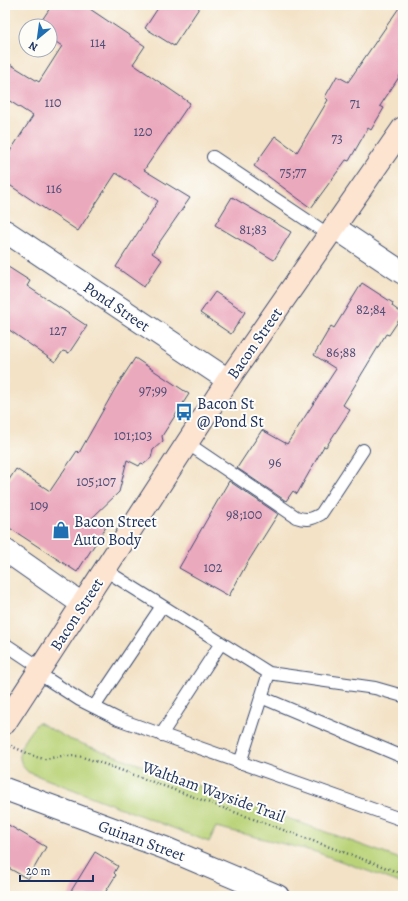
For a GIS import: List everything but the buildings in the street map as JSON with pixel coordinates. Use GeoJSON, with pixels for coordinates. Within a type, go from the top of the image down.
{"type":"FeatureCollection","features":[{"type":"Feature","properties":{"kind":"main road","name":"Bacon Street"},"geometry":{"type":"LineString","coordinates":[[6,719],[228,380],[403,128]]}},
{"type":"Feature","properties":{"kind":"street","name":"Pond Street"},"geometry":{"type":"LineString","coordinates":[[5,231],[228,380]]}},
{"type":"Feature","properties":{"kind":"street"},"geometry":{"type":"LineString","coordinates":[[332,231],[403,273]]}},
{"type":"Feature","properties":{"kind":"street"},"geometry":{"type":"LineString","coordinates":[[5,550],[82,604]]}},
{"type":"Feature","properties":{"kind":"street","name":"Guinan Street"},"geometry":{"type":"LineString","coordinates":[[5,789],[165,848],[278,896]]}},
{"type":"Feature","properties":{"kind":"lane"},"geometry":{"type":"LineString","coordinates":[[213,158],[332,231]]}},
{"type":"Feature","properties":{"kind":"lane"},"geometry":{"type":"LineString","coordinates":[[187,443],[296,517],[303,520],[311,520],[321,514],[363,450]]}},
{"type":"Feature","properties":{"kind":"lane"},"geometry":{"type":"LineString","coordinates":[[105,570],[269,673],[375,688],[403,696]]}},
{"type":"Feature","properties":{"kind":"lane"},"geometry":{"type":"LineString","coordinates":[[94,707],[162,606]]}},
{"type":"Feature","properties":{"kind":"lane"},"geometry":{"type":"LineString","coordinates":[[161,734],[221,643]]}},
{"type":"Feature","properties":{"kind":"lane"},"geometry":{"type":"LineString","coordinates":[[5,644],[11,651],[94,707],[118,719],[403,820]]}},
{"type":"Feature","properties":{"kind":"lane"},"geometry":{"type":"LineString","coordinates":[[240,763],[269,673]]}},
{"type":"Feature","properties":{"kind":"lane"},"geometry":{"type":"LineString","coordinates":[[261,697],[403,757]]}},
{"type":"Feature","properties":{"kind":"path","name":"Waltham Wayside Trail"},"geometry":{"type":"LineString","coordinates":[[15,748],[36,758],[45,759],[69,756],[104,764],[403,874]]}},
{"type":"Feature","properties":{"kind":"green space"},"geometry":{"type":"Polygon","coordinates":[[[38,722],[69,739],[403,860],[403,884],[316,852],[216,827],[209,842],[28,772],[20,759],[21,747],[28,734],[38,722]]]}},
{"type":"Feature","properties":{"kind":"place","name":"Bacon St @ Pond St"},"geometry":{"type":"Point","coordinates":[184,412]}},
{"type":"Feature","properties":{"kind":"place","name":"Bacon Street Auto Body"},"geometry":{"type":"Point","coordinates":[61,530]}}]}
